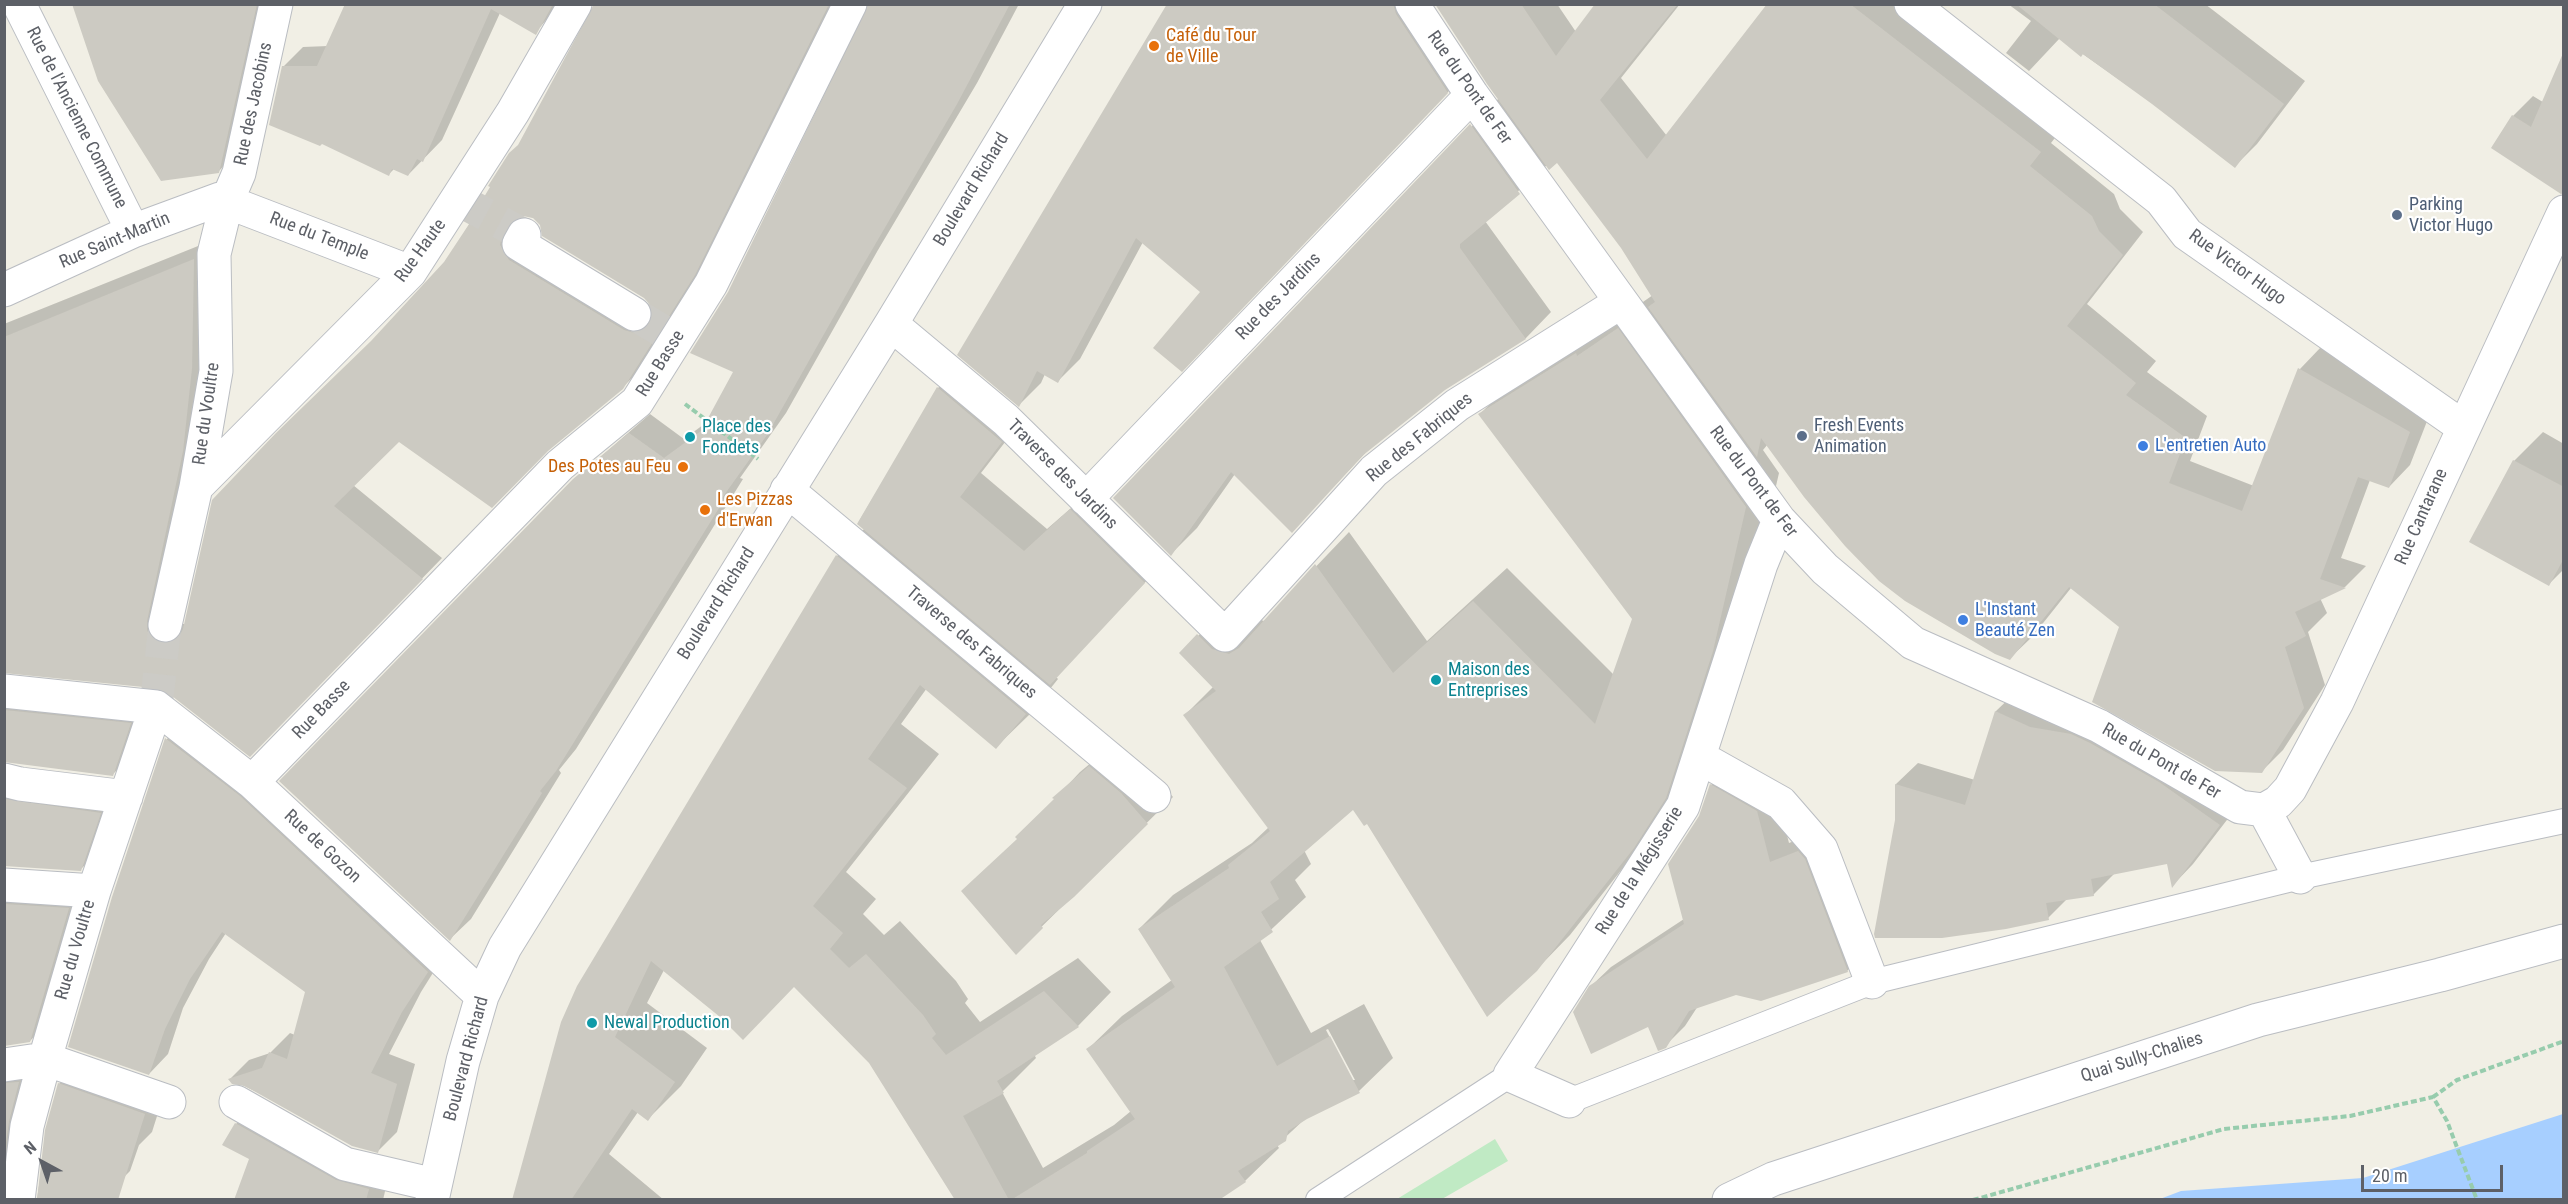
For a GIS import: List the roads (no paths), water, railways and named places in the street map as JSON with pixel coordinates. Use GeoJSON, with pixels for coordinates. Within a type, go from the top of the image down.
{"type":"FeatureCollection","features":[{"type":"Feature","properties":{"kind":"street","name":"Rue de l'Ancienne Commune"},"geometry":{"type":"LineString","coordinates":[[19,4],[133,231]]}},
{"type":"Feature","properties":{"kind":"street","name":"Rue des Jacobins"},"geometry":{"type":"LineString","coordinates":[[227,201],[239,173],[276,4]]}},
{"type":"Feature","properties":{"kind":"street","name":"Rue Haute"},"geometry":{"type":"LineString","coordinates":[[196,487],[410,272],[513,112],[575,4]]}},
{"type":"Feature","properties":{"kind":"street","name":"Rue Basse"},"geometry":{"type":"LineString","coordinates":[[252,782],[560,465],[637,402],[711,284],[850,4]]}},
{"type":"Feature","properties":{"kind":"street","name":"Boulevard Richard"},"geometry":{"type":"LineString","coordinates":[[434,1192],[463,1061],[482,996],[505,947],[891,324],[1085,4]]}},
{"type":"Feature","properties":{"kind":"street","name":"Rue du Pont de Fer"},"geometry":{"type":"LineString","coordinates":[[1412,4],[1472,95],[1779,520],[1825,569],[1913,643],[2099,726],[2240,807],[2264,810]]}},
{"type":"Feature","properties":{"kind":"street","name":"Rue Victor Hugo"},"geometry":{"type":"LineString","coordinates":[[1911,4],[2161,200],[2187,234],[2463,427]]}},
{"type":"Feature","properties":{"kind":"street","name":"Rue des Jardins"},"geometry":{"type":"LineString","coordinates":[[1086,499],[1472,95]]}},
{"type":"Feature","properties":{"kind":"street","name":"Rue Saint-Martin"},"geometry":{"type":"LineString","coordinates":[[4,290],[133,231],[220,199],[227,201]]}},
{"type":"Feature","properties":{"kind":"street","name":"Rue du Temple"},"geometry":{"type":"LineString","coordinates":[[227,201],[410,272]]}},
{"type":"Feature","properties":{"kind":"street","name":"Rue du Voultre"},"geometry":{"type":"LineString","coordinates":[[165,625],[196,487],[216,371],[214,254],[227,201]]}},
{"type":"Feature","properties":{"kind":"street","name":"Rue Cantarane"},"geometry":{"type":"LineString","coordinates":[[2264,810],[2278,802],[2290,789],[2337,702],[2564,212]]}},
{"type":"Feature","properties":{"kind":"street"},"geometry":{"type":"LineString","coordinates":[[524,235],[519,244],[634,314]]}},
{"type":"Feature","properties":{"kind":"street","name":"Rue des Fabriques"},"geometry":{"type":"LineString","coordinates":[[1225,635],[1374,471],[1457,405],[1621,302]]}},
{"type":"Feature","properties":{"kind":"street","name":"Traverse des Jardins"},"geometry":{"type":"LineString","coordinates":[[891,324],[1006,420],[1225,635]]}},
{"type":"Feature","properties":{"kind":"street","name":"Traverse des Fabriques"},"geometry":{"type":"LineString","coordinates":[[787,490],[1154,796]]}},
{"type":"Feature","properties":{"kind":"street","name":"Rue de la Mégisserie"},"geometry":{"type":"LineString","coordinates":[[1510,1075],[1683,806],[1761,564],[1779,520]]}},
{"type":"Feature","properties":{"kind":"street"},"geometry":{"type":"LineString","coordinates":[[4,691],[156,707]]}},
{"type":"Feature","properties":{"kind":"street","name":"Rue du Voultre"},"geometry":{"type":"LineString","coordinates":[[18,1200],[27,1126],[45,1059],[94,891],[156,707]]}},
{"type":"Feature","properties":{"kind":"street","name":"Rue de Gozon"},"geometry":{"type":"LineString","coordinates":[[156,707],[252,782],[482,996]]}},
{"type":"Feature","properties":{"kind":"street"},"geometry":{"type":"LineString","coordinates":[[1699,757],[1781,803],[1821,849],[1872,982]]}},
{"type":"Feature","properties":{"kind":"street"},"geometry":{"type":"LineString","coordinates":[[4,780],[126,797]]}},
{"type":"Feature","properties":{"kind":"street"},"geometry":{"type":"LineString","coordinates":[[2264,810],[2300,877]]}},
{"type":"Feature","properties":{"kind":"street"},"geometry":{"type":"LineString","coordinates":[[4,885],[94,891]]}},
{"type":"Feature","properties":{"kind":"street","name":"Quai Sully-Chalies"},"geometry":{"type":"LineString","coordinates":[[1729,1200],[1773,1179],[2258,1020],[2564,942]]}},
{"type":"Feature","properties":{"kind":"street"},"geometry":{"type":"LineString","coordinates":[[4,1065],[45,1059],[169,1102]]}},
{"type":"Feature","properties":{"kind":"street"},"geometry":{"type":"LineString","coordinates":[[1510,1075],[1569,1101]]}},
{"type":"Feature","properties":{"kind":"street"},"geometry":{"type":"LineString","coordinates":[[236,1102],[345,1164],[434,1192]]}},
{"type":"Feature","properties":{"kind":"lane"},"geometry":{"type":"LineString","coordinates":[[1569,1101],[1872,982],[2300,877],[2564,821]]}},
{"type":"Feature","properties":{"kind":"lane"},"geometry":{"type":"LineString","coordinates":[[1318,1200],[1510,1075]]}},
{"type":"Feature","properties":{"kind":"water"},"geometry":{"type":"Polygon","coordinates":[[[2563,1114],[2563,1199],[2160,1199],[2181,1191],[2363,1178],[2563,1114]]]}},
{"type":"Feature","properties":{"kind":"tunnel"},"geometry":{"type":"LineString","coordinates":[[457,199],[524,235]]}},
{"type":"Feature","properties":{"kind":"tunnel"},"geometry":{"type":"LineString","coordinates":[[634,314],[676,339]]}},
{"type":"Feature","properties":{"kind":"tunnel"},"geometry":{"type":"LineString","coordinates":[[156,707],[165,625]]}},
{"type":"Feature","properties":{"kind":"place","name":"Café du Tour de Ville"},"geometry":{"type":"Point","coordinates":[1154,46]}},
{"type":"Feature","properties":{"kind":"place","name":"Parking Victor Hugo"},"geometry":{"type":"Point","coordinates":[2397,215]}},
{"type":"Feature","properties":{"kind":"place","name":"Fresh Events Animation"},"geometry":{"type":"Point","coordinates":[1802,436]}},
{"type":"Feature","properties":{"kind":"place","name":"Place des Fondets"},"geometry":{"type":"Point","coordinates":[690,437]}},
{"type":"Feature","properties":{"kind":"place","name":"L'entretien Auto"},"geometry":{"type":"Point","coordinates":[2143,446]}},
{"type":"Feature","properties":{"kind":"place","name":"Des Potes au Feu"},"geometry":{"type":"Point","coordinates":[683,467]}},
{"type":"Feature","properties":{"kind":"place","name":"Les Pizzas d'Erwan"},"geometry":{"type":"Point","coordinates":[705,510]}},
{"type":"Feature","properties":{"kind":"place","name":"L'Instant Beauté Zen"},"geometry":{"type":"Point","coordinates":[1963,620]}},
{"type":"Feature","properties":{"kind":"place","name":"Maison des Entreprises"},"geometry":{"type":"Point","coordinates":[1436,680]}},
{"type":"Feature","properties":{"kind":"place","name":"Newal Production"},"geometry":{"type":"Point","coordinates":[592,1023]}}]}
